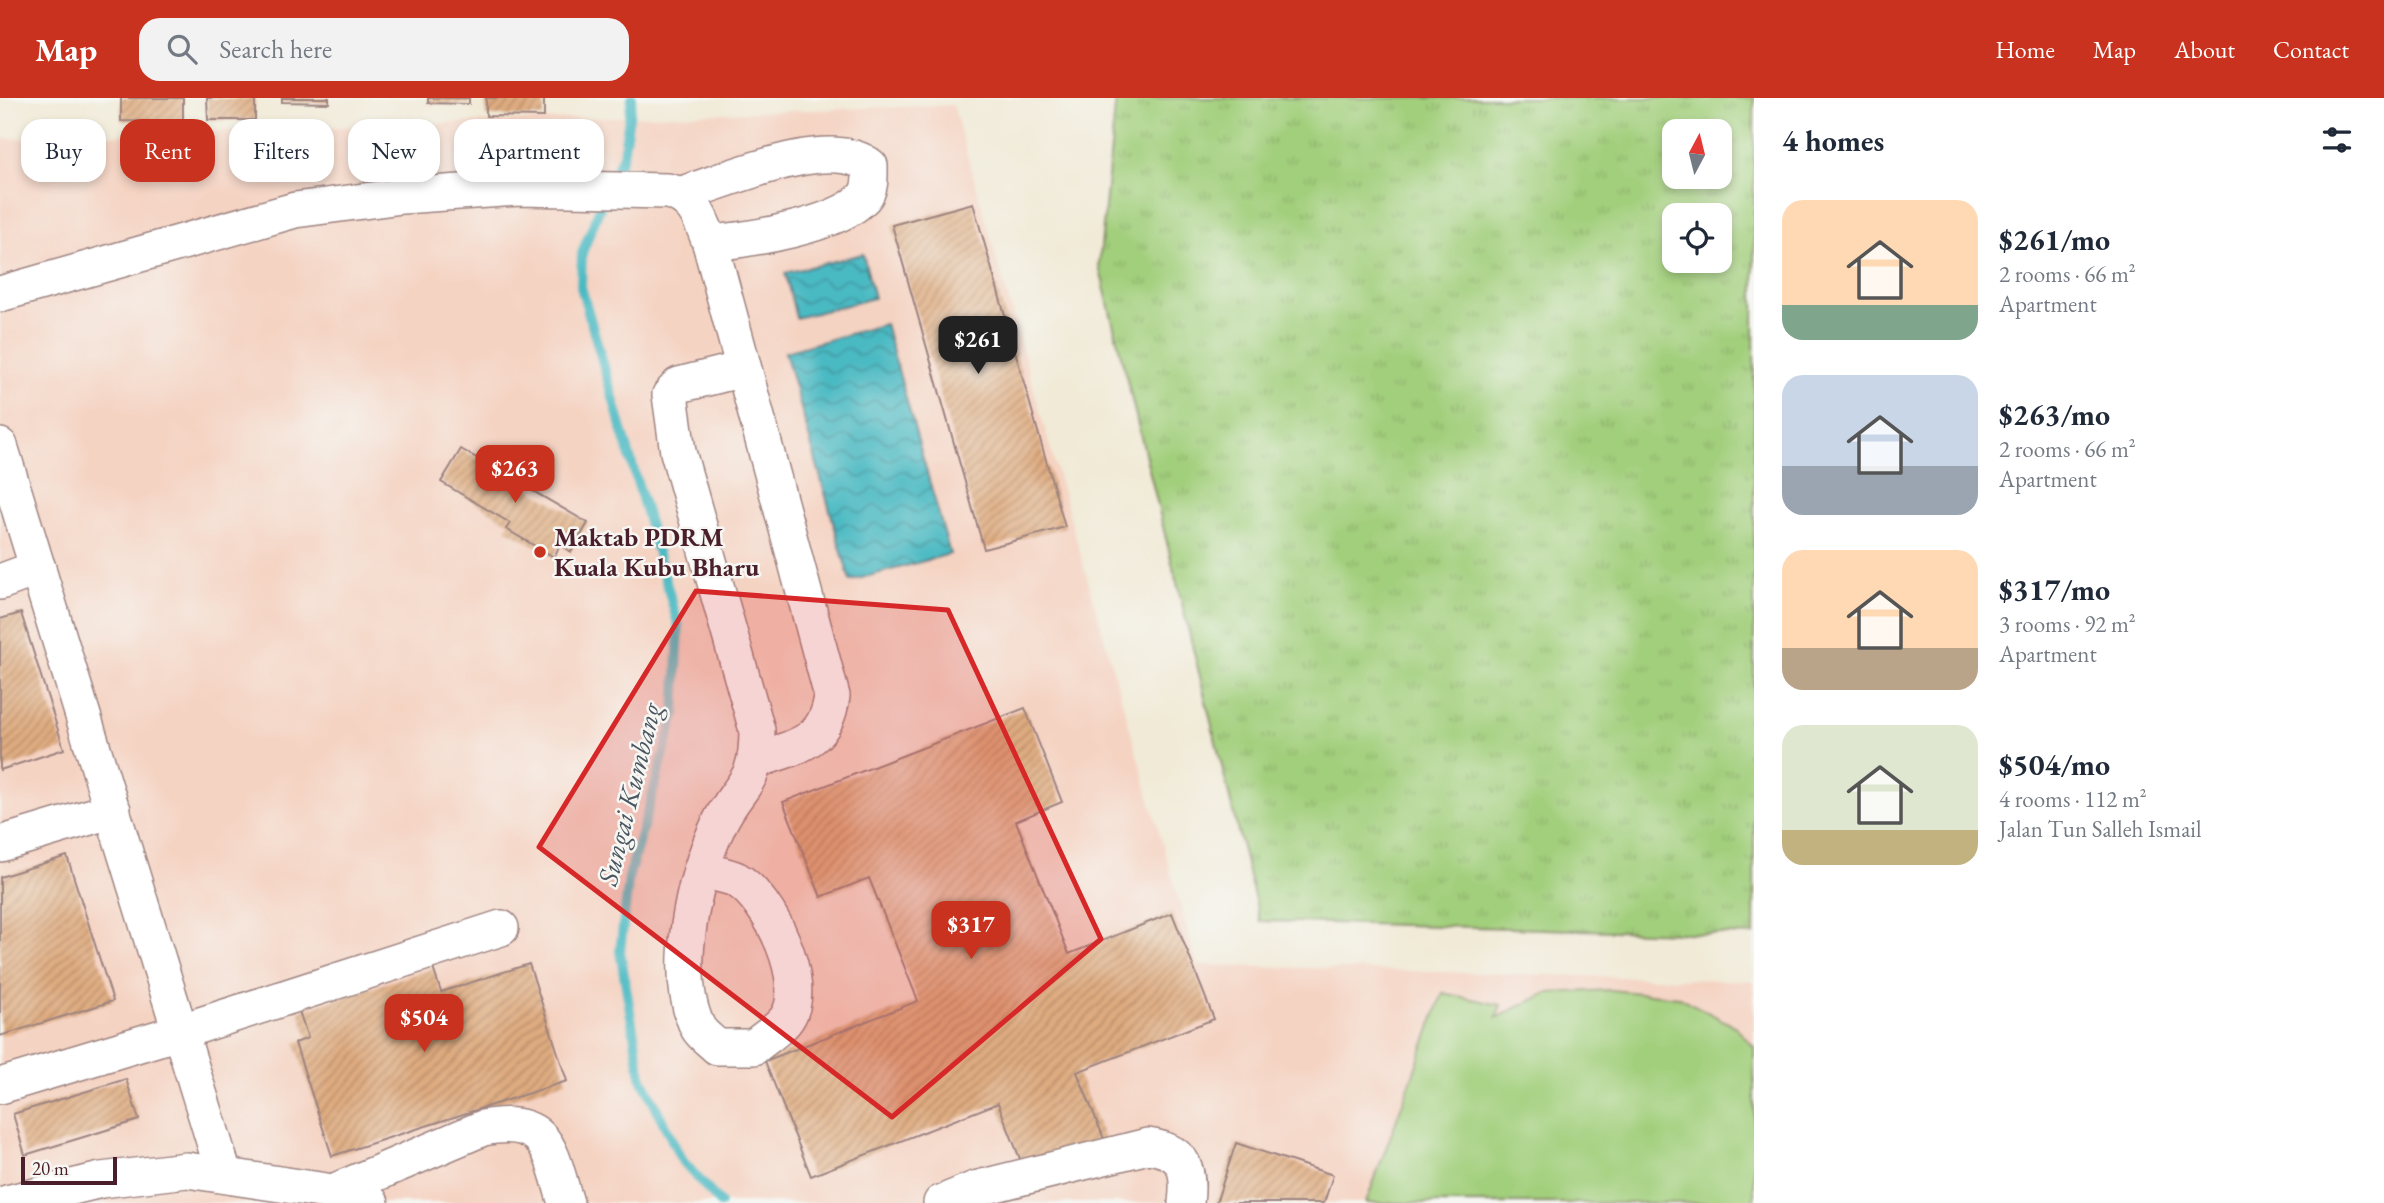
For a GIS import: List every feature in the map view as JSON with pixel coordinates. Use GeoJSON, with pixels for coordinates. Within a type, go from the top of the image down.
{"type":"FeatureCollection","features":[{"type":"Feature","properties":{"kind":"street"},"geometry":{"type":"LineString","coordinates":[[0,293],[295,210],[402,196],[519,188],[674,192],[799,157],[832,155],[860,158],[870,166],[870,181],[865,196],[847,209],[797,229],[754,240],[710,243]]}},
{"type":"Feature","properties":{"kind":"street"},"geometry":{"type":"LineString","coordinates":[[674,192],[699,214],[710,243],[832,696],[829,717],[819,733],[794,747],[757,760]]}},
{"type":"Feature","properties":{"kind":"street"},"geometry":{"type":"LineString","coordinates":[[701,870],[737,880],[763,905],[777,929],[791,970],[793,1000],[787,1019],[754,1047],[717,1047],[699,1029],[687,980],[688,936],[701,870],[718,825],[752,777],[757,760],[757,730],[678,452],[670,409],[670,395],[679,385],[743,369]]}},
{"type":"Feature","properties":{"kind":"street"},"geometry":{"type":"LineString","coordinates":[[0,446],[224,1174]]}},
{"type":"Feature","properties":{"kind":"street"},"geometry":{"type":"LineString","coordinates":[[0,582],[38,568]]}},
{"type":"Feature","properties":{"kind":"street"},"geometry":{"type":"LineString","coordinates":[[0,845],[113,810]]}},
{"type":"Feature","properties":{"kind":"street"},"geometry":{"type":"LineString","coordinates":[[0,1086],[182,1031],[500,928]]}},
{"type":"Feature","properties":{"kind":"street"},"geometry":{"type":"LineString","coordinates":[[332,1192],[483,1128],[504,1124],[525,1127],[540,1135],[551,1155],[566,1203]]}},
{"type":"Feature","properties":{"kind":"street"},"geometry":{"type":"LineString","coordinates":[[941,1203],[975,1189],[1148,1146],[1167,1149],[1182,1162],[1189,1177],[1186,1203]]}},
{"type":"Feature","properties":{"kind":"street"},"geometry":{"type":"LineString","coordinates":[[7,1203],[101,1180],[187,1170],[332,1192],[371,1203]]}},
{"type":"Feature","properties":{"kind":"highlighted area"},"geometry":{"type":"Polygon","coordinates":[[[696,591],[948,610],[1101,939],[892,1117],[539,847],[696,591]]]}},
{"type":"Feature","properties":{"kind":"shaded area","name":"Maktab PDRM Kuala Kubu Bharu"},"geometry":{"type":"Polygon","coordinates":[[[953,105],[1197,965],[1754,981],[1754,1203],[0,1203],[0,139],[21,138],[21,182],[106,182],[106,135],[120,135],[120,182],[215,182],[215,131],[229,131],[229,182],[334,182],[334,127],[348,127],[348,182],[440,182],[440,123],[454,123],[454,182],[604,182],[604,119],[561,119],[953,105]]]}},
{"type":"Feature","properties":{"kind":"green space"},"geometry":{"type":"Polygon","coordinates":[[[1116,98],[1754,98],[1754,935],[1260,921],[1099,266],[1116,98]]]}},
{"type":"Feature","properties":{"kind":"green space"},"geometry":{"type":"Polygon","coordinates":[[[1611,990],[1679,997],[1736,1027],[1754,1047],[1754,1203],[1366,1203],[1443,993],[1501,1005],[1496,1018],[1547,993],[1611,990]]]}},
{"type":"Feature","properties":{"kind":"water"},"geometry":{"type":"Polygon","coordinates":[[[863,254],[874,298],[796,318],[785,273],[863,254]]]}},
{"type":"Feature","properties":{"kind":"water"},"geometry":{"type":"Polygon","coordinates":[[[885,324],[950,554],[850,581],[785,352],[885,324]]]}},
{"type":"Feature","properties":{"kind":"building"},"geometry":{"type":"Polygon","coordinates":[[[121,98],[183,98],[183,119],[121,119],[121,98]]]}},
{"type":"Feature","properties":{"kind":"building"},"geometry":{"type":"Polygon","coordinates":[[[207,98],[255,98],[255,119],[208,119],[207,98]]]}},
{"type":"Feature","properties":{"kind":"building"},"geometry":{"type":"Polygon","coordinates":[[[282,98],[329,98],[329,103],[282,102],[282,98]]]}},
{"type":"Feature","properties":{"kind":"building"},"geometry":{"type":"Polygon","coordinates":[[[428,98],[469,98],[469,104],[428,103],[428,98]]]}},
{"type":"Feature","properties":{"kind":"building"},"geometry":{"type":"Polygon","coordinates":[[[486,98],[544,98],[544,117],[486,116],[486,98]]]}},
{"type":"Feature","properties":{"kind":"building"},"geometry":{"type":"Polygon","coordinates":[[[973,203],[1065,527],[984,549],[892,225],[973,203]]]}},
{"type":"Feature","properties":{"kind":"building"},"geometry":{"type":"Polygon","coordinates":[[[461,449],[588,523],[571,552],[560,545],[554,557],[506,529],[510,523],[441,482],[461,449]]]}},
{"type":"Feature","properties":{"kind":"building"},"geometry":{"type":"Polygon","coordinates":[[[21,613],[64,749],[0,770],[0,619],[21,613]]]}},
{"type":"Feature","properties":{"kind":"building"},"geometry":{"type":"Polygon","coordinates":[[[1025,708],[1062,802],[1016,821],[1069,954],[1172,913],[1214,1019],[1077,1072],[1104,1139],[1024,1169],[998,1103],[811,1176],[765,1061],[918,1001],[869,878],[821,897],[783,802],[1025,708]]]}},
{"type":"Feature","properties":{"kind":"building"},"geometry":{"type":"Polygon","coordinates":[[[67,856],[113,1001],[0,1036],[0,877],[67,856]]]}},
{"type":"Feature","properties":{"kind":"building"},"geometry":{"type":"Polygon","coordinates":[[[529,964],[567,1081],[332,1156],[295,1043],[308,1038],[299,1011],[433,968],[441,992],[529,964]]]}},
{"type":"Feature","properties":{"kind":"building"},"geometry":{"type":"Polygon","coordinates":[[[126,1079],[139,1120],[25,1155],[13,1114],[126,1079]]]}},
{"type":"Feature","properties":{"kind":"building"},"geometry":{"type":"Polygon","coordinates":[[[1236,1143],[1333,1175],[1324,1203],[1216,1203],[1236,1143]]]}},
{"type":"Feature","properties":{"kind":"waterway","name":"Sungai Kumbang"},"geometry":{"type":"LineString","coordinates":[[611,182],[623,155],[632,98]]}},
{"type":"Feature","properties":{"kind":"waterway","name":"Sungai Kumbang"},"geometry":{"type":"LineString","coordinates":[[605,195],[582,253],[581,287],[679,627],[675,715],[629,876],[620,951],[641,1076],[681,1159],[720,1203]]}},
{"type":"Feature","properties":{"kind":"place","name":"Maktab PDRM Kuala Kubu Bharu"},"geometry":{"type":"Point","coordinates":[540,552]}}]}
